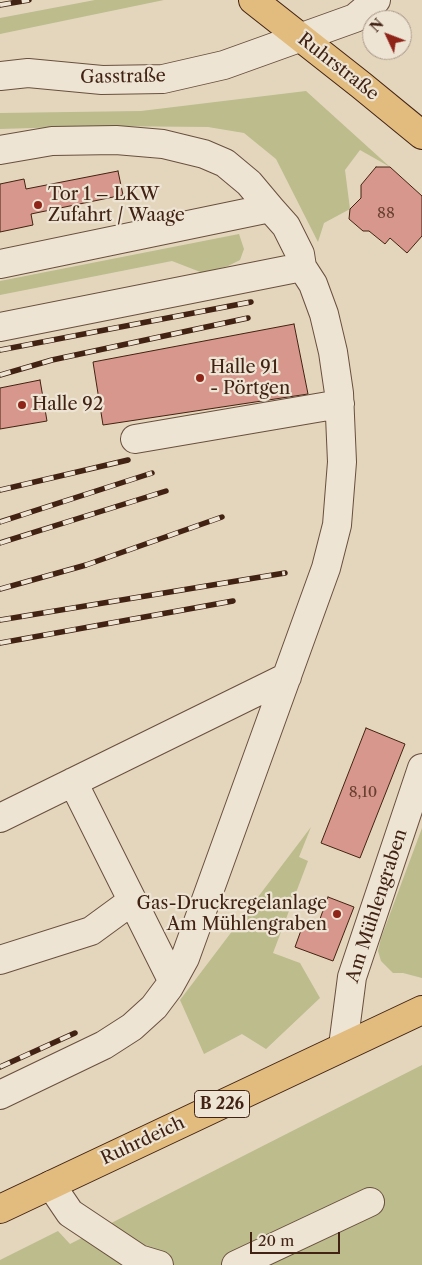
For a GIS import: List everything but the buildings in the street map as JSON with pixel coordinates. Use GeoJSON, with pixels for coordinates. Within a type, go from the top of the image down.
{"type":"FeatureCollection","features":[{"type":"Feature","properties":{"kind":"main road","name":"Ruhrstraße"},"geometry":{"type":"LineString","coordinates":[[253,0],[362,85],[422,135]]}},
{"type":"Feature","properties":{"kind":"main road","name":"Ruhrdeich"},"geometry":{"type":"LineString","coordinates":[[0,1209],[422,1010]]}},
{"type":"Feature","properties":{"kind":"street","name":"Gasstraße"},"geometry":{"type":"LineString","coordinates":[[0,76],[28,73],[102,80],[163,79],[224,65],[355,18],[376,0]]}},
{"type":"Feature","properties":{"kind":"street"},"geometry":{"type":"LineString","coordinates":[[0,150],[52,141],[116,140],[163,144],[204,154],[225,163],[249,183],[286,226],[300,254],[302,267],[313,284],[324,314],[333,352],[340,404],[342,462],[337,525],[326,568],[185,958],[154,1007],[132,1027],[104,1045],[0,1096]]}},
{"type":"Feature","properties":{"kind":"street"},"geometry":{"type":"LineString","coordinates":[[0,264],[270,208]]}},
{"type":"Feature","properties":{"kind":"street"},"geometry":{"type":"LineString","coordinates":[[0,327],[302,267]]}},
{"type":"Feature","properties":{"kind":"street"},"geometry":{"type":"LineString","coordinates":[[135,439],[340,404]]}},
{"type":"Feature","properties":{"kind":"street"},"geometry":{"type":"LineString","coordinates":[[0,818],[286,677]]}},
{"type":"Feature","properties":{"kind":"street","name":"Am Mühlengraben"},"geometry":{"type":"LineString","coordinates":[[343,1046],[352,977],[422,768]]}},
{"type":"Feature","properties":{"kind":"street"},"geometry":{"type":"LineString","coordinates":[[73,782],[172,980]]}},
{"type":"Feature","properties":{"kind":"street"},"geometry":{"type":"LineString","coordinates":[[0,960],[91,931],[132,901]]}},
{"type":"Feature","properties":{"kind":"street"},"geometry":{"type":"LineString","coordinates":[[51,1185],[70,1213],[139,1260],[159,1265]]}},
{"type":"Feature","properties":{"kind":"street"},"geometry":{"type":"LineString","coordinates":[[236,1265],[370,1202]]}},
{"type":"Feature","properties":{"kind":"green space"},"geometry":{"type":"Polygon","coordinates":[[[95,0],[164,0],[0,34],[0,18],[95,0]]]}},
{"type":"Feature","properties":{"kind":"green space"},"geometry":{"type":"Polygon","coordinates":[[[306,91],[390,167],[360,150],[345,170],[350,209],[324,223],[318,242],[276,159],[244,133],[208,127],[99,126],[0,129],[0,113],[141,111],[306,91]]]}},
{"type":"Feature","properties":{"kind":"green space"},"geometry":{"type":"Polygon","coordinates":[[[239,234],[244,249],[240,260],[228,266],[203,273],[172,261],[0,295],[0,281],[239,234]]]}},
{"type":"Feature","properties":{"kind":"green space"},"geometry":{"type":"Polygon","coordinates":[[[311,827],[299,857],[308,861],[273,953],[300,963],[320,998],[266,1049],[242,1034],[204,1054],[180,1000],[311,827]]]}},
{"type":"Feature","properties":{"kind":"green space"},"geometry":{"type":"Polygon","coordinates":[[[422,828],[422,978],[403,973],[393,973],[381,961],[378,951],[381,938],[422,828]]]}},
{"type":"Feature","properties":{"kind":"green space"},"geometry":{"type":"Polygon","coordinates":[[[422,1065],[422,1265],[0,1265],[0,1260],[58,1231],[70,1244],[422,1065]]]}},
{"type":"Feature","properties":{"kind":"railway"},"geometry":{"type":"LineString","coordinates":[[0,5],[29,0]]}},
{"type":"Feature","properties":{"kind":"railway"},"geometry":{"type":"LineString","coordinates":[[0,350],[251,302]]}},
{"type":"Feature","properties":{"kind":"railway"},"geometry":{"type":"LineString","coordinates":[[0,375],[52,360],[248,318]]}},
{"type":"Feature","properties":{"kind":"railway"},"geometry":{"type":"LineString","coordinates":[[0,490],[128,460]]}},
{"type":"Feature","properties":{"kind":"railway"},"geometry":{"type":"LineString","coordinates":[[0,522],[152,473]]}},
{"type":"Feature","properties":{"kind":"railway"},"geometry":{"type":"LineString","coordinates":[[0,543],[166,491]]}},
{"type":"Feature","properties":{"kind":"railway"},"geometry":{"type":"LineString","coordinates":[[0,589],[86,565],[222,517]]}},
{"type":"Feature","properties":{"kind":"railway"},"geometry":{"type":"LineString","coordinates":[[0,620],[285,573]]}},
{"type":"Feature","properties":{"kind":"railway"},"geometry":{"type":"LineString","coordinates":[[0,643],[233,601]]}},
{"type":"Feature","properties":{"kind":"railway"},"geometry":{"type":"LineString","coordinates":[[0,1067],[75,1033]]}},
{"type":"Feature","properties":{"kind":"place","name":"Tor 1 – LKW Zufahrt / Waage"},"geometry":{"type":"Point","coordinates":[38,205]}},
{"type":"Feature","properties":{"kind":"place","name":"Halle 91 - Pörtgen"},"geometry":{"type":"Point","coordinates":[200,378]}},
{"type":"Feature","properties":{"kind":"place","name":"Halle 92"},"geometry":{"type":"Point","coordinates":[22,405]}},
{"type":"Feature","properties":{"kind":"place","name":"Gas-Druckregelanlage Am Mühlengraben"},"geometry":{"type":"Point","coordinates":[337,914]}}]}
